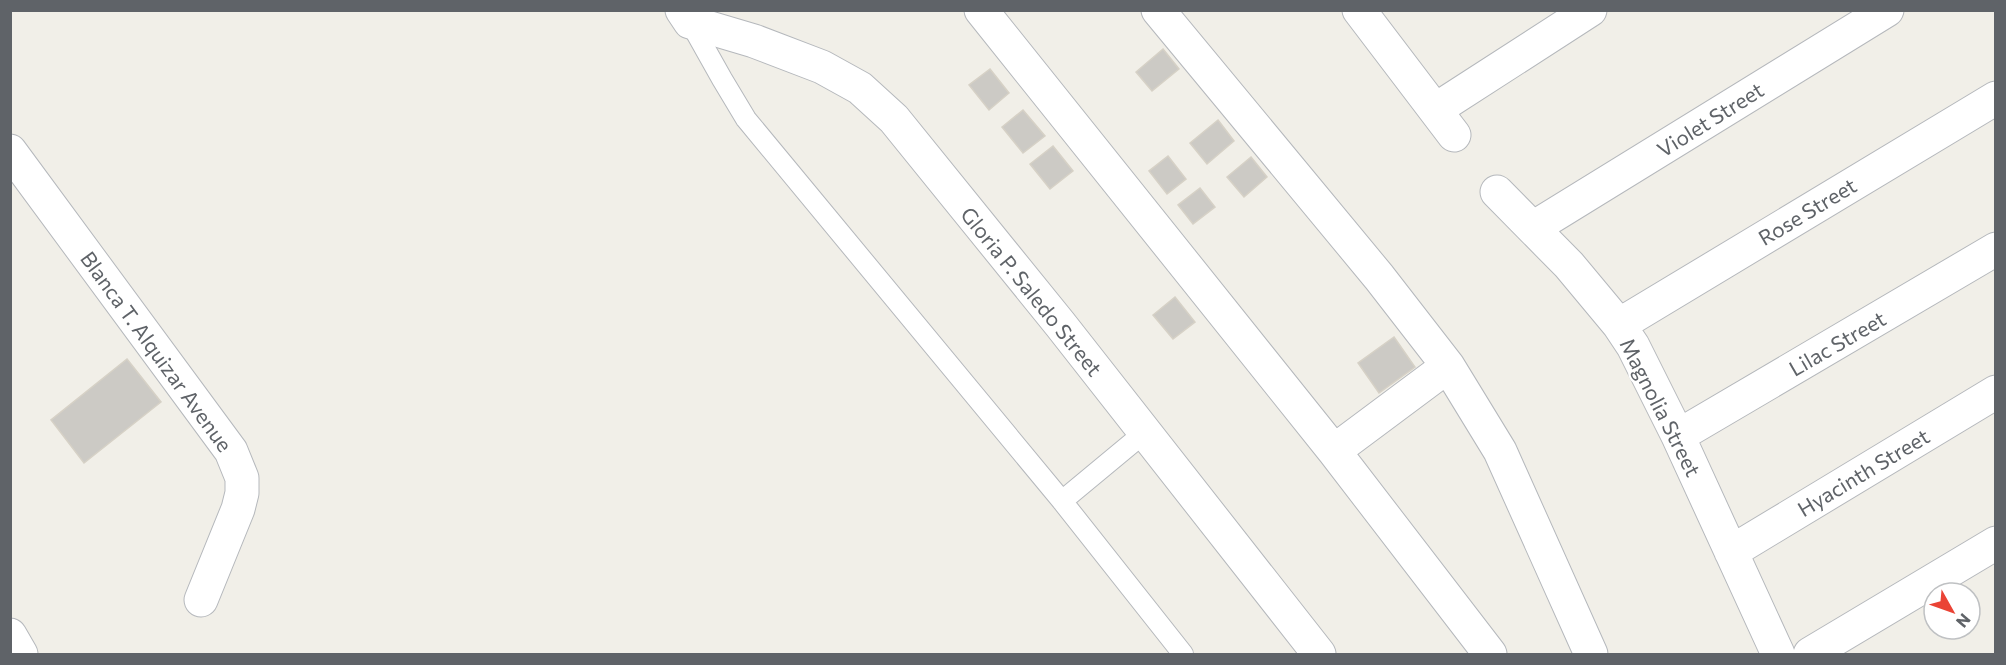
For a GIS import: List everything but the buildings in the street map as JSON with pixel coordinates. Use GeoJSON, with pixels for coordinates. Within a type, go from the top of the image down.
{"type":"FeatureCollection","features":[{"type":"Feature","properties":{"kind":"street"},"geometry":{"type":"LineString","coordinates":[[981,10],[1334,452],[1490,654]]}},
{"type":"Feature","properties":{"kind":"street"},"geometry":{"type":"LineString","coordinates":[[1158,10],[1379,277],[1448,366],[1474,405],[1500,451],[1591,654]]}},
{"type":"Feature","properties":{"kind":"street"},"geometry":{"type":"LineString","coordinates":[[1359,10],[1444,122],[1590,10]]}},
{"type":"Feature","properties":{"kind":"street","name":"Violet Street"},"geometry":{"type":"LineString","coordinates":[[1533,228],[1887,10]]}},
{"type":"Feature","properties":{"kind":"street","name":"Gloria P. Saledo Street"},"geometry":{"type":"LineString","coordinates":[[686,16],[822,67],[860,88],[894,119],[1060,324],[1319,654]]}},
{"type":"Feature","properties":{"kind":"street","name":"Rose Street"},"geometry":{"type":"LineString","coordinates":[[1619,325],[1995,98]]}},
{"type":"Feature","properties":{"kind":"street","name":"Blanca T. Alquizar Avenue"},"geometry":{"type":"LineString","coordinates":[[10,151],[231,451],[238,466],[242,478],[242,493],[238,510],[201,600]]}},
{"type":"Feature","properties":{"kind":"street","name":"Magnolia Street"},"geometry":{"type":"LineString","coordinates":[[1497,192],[1569,265],[1619,325],[1633,346],[1678,436],[1778,654]]}},
{"type":"Feature","properties":{"kind":"street","name":"Lilac Street"},"geometry":{"type":"LineString","coordinates":[[1678,436],[1995,249]]}},
{"type":"Feature","properties":{"kind":"street"},"geometry":{"type":"LineString","coordinates":[[1334,452],[1448,366]]}},
{"type":"Feature","properties":{"kind":"street","name":"Hyacinth Street"},"geometry":{"type":"LineString","coordinates":[[1731,552],[1995,392]]}},
{"type":"Feature","properties":{"kind":"street"},"geometry":{"type":"LineString","coordinates":[[1809,654],[1995,543]]}},
{"type":"Feature","properties":{"kind":"street"},"geometry":{"type":"LineString","coordinates":[[10,635],[21,654]]}},
{"type":"Feature","properties":{"kind":"lane"},"geometry":{"type":"LineString","coordinates":[[686,16],[746,119],[1062,501],[1183,654]]}},
{"type":"Feature","properties":{"kind":"lane"},"geometry":{"type":"LineString","coordinates":[[1062,501],[1144,433]]}}]}
